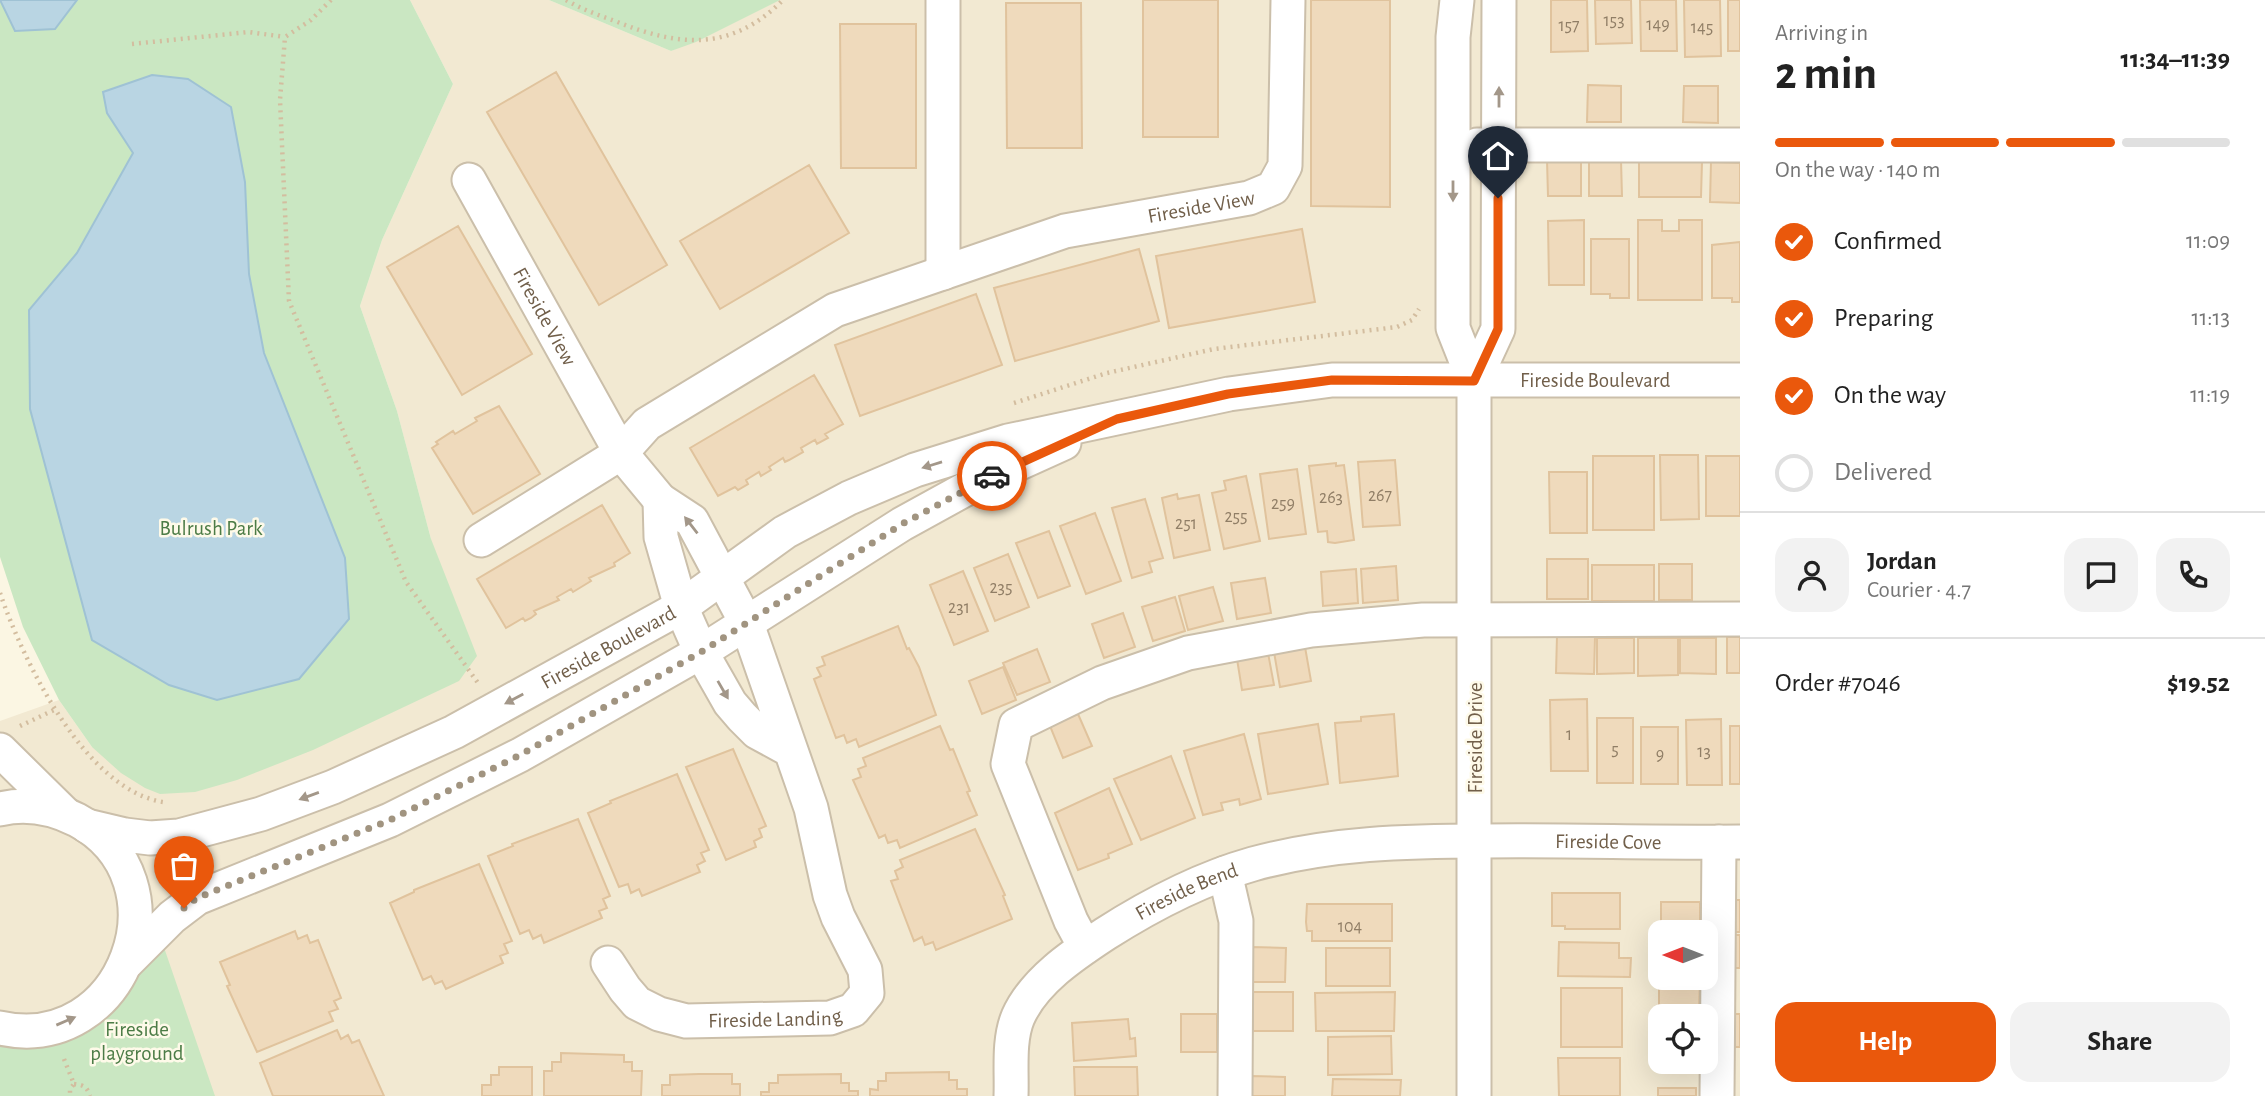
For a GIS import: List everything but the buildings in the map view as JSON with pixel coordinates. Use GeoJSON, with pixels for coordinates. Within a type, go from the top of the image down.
{"type":"FeatureCollection","features":[{"type":"Feature","properties":{"kind":"street"},"geometry":{"type":"LineString","coordinates":[[943,0],[943,273]]}},
{"type":"Feature","properties":{"kind":"street","name":"Fireside View"},"geometry":{"type":"LineString","coordinates":[[481,540],[621,453],[647,424],[835,310],[1065,231],[1249,198],[1273,188],[1285,166],[1288,0]]}},
{"type":"Feature","properties":{"kind":"street"},"geometry":{"type":"LineString","coordinates":[[1457,0],[1453,37],[1453,328],[1474,381]]}},
{"type":"Feature","properties":{"kind":"street"},"geometry":{"type":"LineString","coordinates":[[1474,381],[1498,329],[1499,0]]}},
{"type":"Feature","properties":{"kind":"street"},"geometry":{"type":"LineString","coordinates":[[1453,145],[1740,145]]}},
{"type":"Feature","properties":{"kind":"street","name":"Fireside View"},"geometry":{"type":"LineString","coordinates":[[468,180],[621,453],[660,500],[692,521],[747,624]]}},
{"type":"Feature","properties":{"kind":"street","name":"Fireside Boulevard"},"geometry":{"type":"LineString","coordinates":[[0,809],[37,807],[125,835],[150,838],[208,830],[297,801],[454,732],[681,607],[722,581],[785,532],[849,498],[915,470],[1008,441],[1228,394],[1332,380],[1740,380]]}},
{"type":"Feature","properties":{"kind":"street","name":"Fireside Drive"},"geometry":{"type":"LineString","coordinates":[[1474,381],[1474,1096]]}},
{"type":"Feature","properties":{"kind":"street","name":"Fireside Boulevard"},"geometry":{"type":"LineString","coordinates":[[127,962],[172,917],[197,898],[390,820],[520,755],[701,652],[914,517],[982,480],[1117,419]]}},
{"type":"Feature","properties":{"kind":"street"},"geometry":{"type":"LineString","coordinates":[[660,500],[661,537],[681,607],[701,652],[730,703],[742,717],[757,732],[790,750]]}},
{"type":"Feature","properties":{"kind":"street"},"geometry":{"type":"LineString","coordinates":[[1085,947],[1071,920],[1008,764],[1016,725],[1102,683],[1188,653],[1311,630],[1423,620],[1740,619]]}},
{"type":"Feature","properties":{"kind":"street","name":"Fireside Landing"},"geometry":{"type":"LineString","coordinates":[[608,963],[637,1003],[659,1014],[686,1021],[830,1018],[853,1010],[867,993],[865,970],[830,895],[811,808],[747,624]]}},
{"type":"Feature","properties":{"kind":"street"},"geometry":{"type":"LineString","coordinates":[[0,1028],[12,1031],[41,1030],[68,1022],[99,1000],[113,987],[127,962],[134,937],[135,912],[131,887],[121,863],[106,843],[75,820],[7,740]]}},
{"type":"Feature","properties":{"kind":"street","name":"Fireside Cove"},"geometry":{"type":"LineString","coordinates":[[1475,841],[1729,842]]}},
{"type":"Feature","properties":{"kind":"street","name":"Fireside Bend"},"geometry":{"type":"LineString","coordinates":[[1012,1096],[1012,1046],[1017,1020],[1028,999],[1053,973],[1085,947],[1139,912],[1183,889],[1225,873],[1280,858],[1334,848],[1412,842],[1475,841]]}},
{"type":"Feature","properties":{"kind":"street"},"geometry":{"type":"LineString","coordinates":[[1717,1096],[1729,842]]}},
{"type":"Feature","properties":{"kind":"street"},"geometry":{"type":"LineString","coordinates":[[1225,873],[1236,921],[1236,1096]]}},
{"type":"Feature","properties":{"kind":"path"},"geometry":{"type":"LineString","coordinates":[[132,44],[249,32],[285,37],[311,20],[331,0]]}},
{"type":"Feature","properties":{"kind":"path"},"geometry":{"type":"LineString","coordinates":[[566,0],[661,38],[696,42],[734,33],[769,14],[783,0]]}},
{"type":"Feature","properties":{"kind":"path"},"geometry":{"type":"LineString","coordinates":[[285,37],[280,100],[289,301],[406,582],[478,683]]}},
{"type":"Feature","properties":{"kind":"path"},"geometry":{"type":"LineString","coordinates":[[1009,405],[1107,373],[1214,349],[1397,327],[1412,320],[1423,304]]}},
{"type":"Feature","properties":{"kind":"path"},"geometry":{"type":"LineString","coordinates":[[1412,320],[1420,327]]}},
{"type":"Feature","properties":{"kind":"path"},"geometry":{"type":"LineString","coordinates":[[0,593],[25,653],[54,710],[83,747],[114,779],[149,800],[172,804]]}},
{"type":"Feature","properties":{"kind":"path"},"geometry":{"type":"LineString","coordinates":[[467,689],[488,679]]}},
{"type":"Feature","properties":{"kind":"path"},"geometry":{"type":"LineString","coordinates":[[7,740],[54,710]]}},
{"type":"Feature","properties":{"kind":"path"},"geometry":{"type":"LineString","coordinates":[[64,1059],[75,1084],[88,1088],[90,1096]]}},
{"type":"Feature","properties":{"kind":"path"},"geometry":{"type":"LineString","coordinates":[[70,1096],[70,1089],[75,1084]]}},
{"type":"Feature","properties":{"kind":"shaded area"},"geometry":{"type":"Polygon","coordinates":[[[410,0],[549,0],[671,51],[778,0],[1740,0],[1740,1096],[0,1096],[0,721],[59,700],[92,747],[431,539],[397,411],[360,306],[382,240],[453,84],[410,0]]]}},
{"type":"Feature","properties":{"kind":"green space","name":"Bulrush Park"},"geometry":{"type":"Polygon","coordinates":[[[0,0],[410,0],[453,84],[382,240],[360,306],[397,411],[431,539],[477,656],[459,681],[313,750],[237,780],[195,792],[160,794],[121,773],[92,747],[59,700],[23,627],[0,557],[0,0]]]}},
{"type":"Feature","properties":{"kind":"green space"},"geometry":{"type":"Polygon","coordinates":[[[549,0],[780,0],[696,42],[671,51],[549,0]]]}},
{"type":"Feature","properties":{"kind":"green space","name":"Fireside playground"},"geometry":{"type":"Polygon","coordinates":[[[158,930],[215,1096],[0,1096],[0,1028],[41,1030],[158,930]]]}},
{"type":"Feature","properties":{"kind":"water"},"geometry":{"type":"Polygon","coordinates":[[[0,0],[77,0],[55,29],[15,31],[0,0]]]}},
{"type":"Feature","properties":{"kind":"water"},"geometry":{"type":"Polygon","coordinates":[[[152,75],[188,79],[231,107],[245,182],[249,274],[264,353],[345,558],[349,619],[299,679],[217,700],[169,685],[92,640],[30,409],[29,310],[77,253],[133,153],[107,113],[103,92],[152,75]]]}},
{"type":"Feature","properties":{"kind":"way so far"},"geometry":{"type":"LineString","coordinates":[[184,908],[197,898],[390,820],[520,755],[701,652],[902,524],[992,476]]}},
{"type":"Feature","properties":{"kind":"route"},"geometry":{"type":"LineString","coordinates":[[992,476],[1117,419],[1228,394],[1332,380],[1474,381],[1498,329],[1498,198]]}}]}
